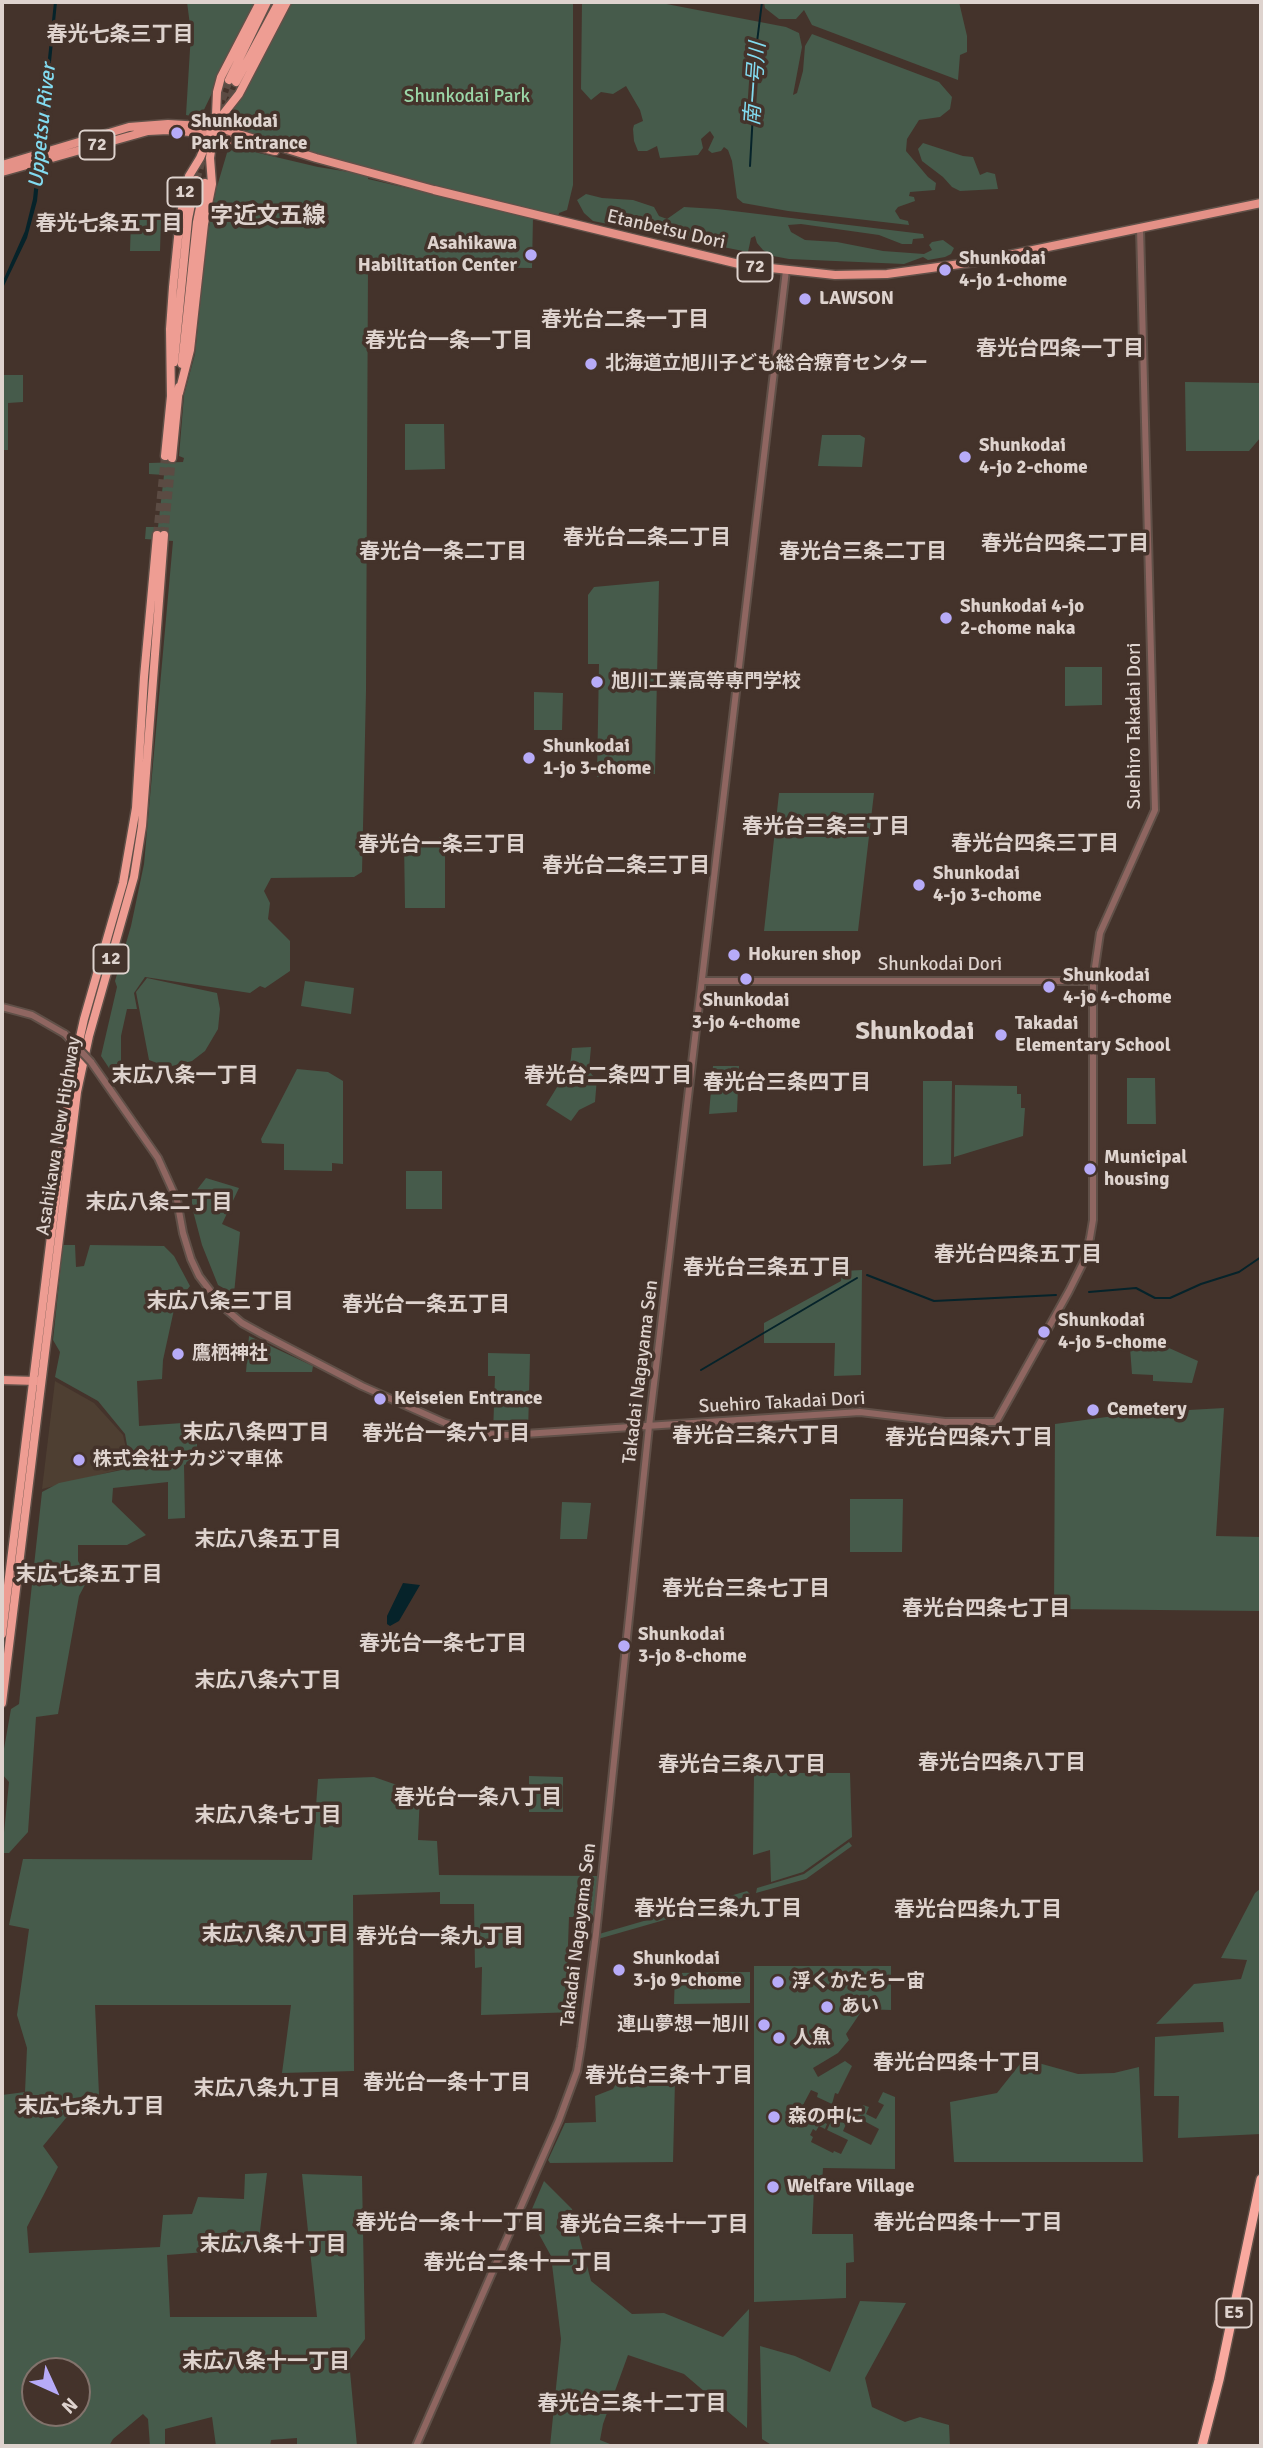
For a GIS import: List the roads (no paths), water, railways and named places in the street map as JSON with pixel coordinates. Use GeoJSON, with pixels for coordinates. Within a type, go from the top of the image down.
{"type":"FeatureCollection","features":[{"type":"Feature","properties":{"kind":"highway","name":"12"},"geometry":{"type":"LineString","coordinates":[[179,393],[190,350],[204,224],[212,184],[210,158],[221,77],[260,2]]}},
{"type":"Feature","properties":{"kind":"highway"},"geometry":{"type":"LineString","coordinates":[[267,2],[232,81],[279,2]]}},
{"type":"Feature","properties":{"kind":"highway","name":"12"},"geometry":{"type":"LineString","coordinates":[[171,398],[170,329],[180,218],[189,176],[224,113],[239,94],[287,2]]}},
{"type":"Feature","properties":{"kind":"highway","name":"12"},"geometry":{"type":"LineString","coordinates":[[200,182],[197,222],[179,393],[168,457],[188,219],[200,182]]}},
{"type":"Feature","properties":{"kind":"highway","name":"Asahikawa New Highway"},"geometry":{"type":"LineString","coordinates":[[2,1703],[75,1053],[116,912],[130,848],[136,808],[144,677],[160,535]]}},
{"type":"Feature","properties":{"kind":"highway","name":"Asahikawa New Highway"},"geometry":{"type":"LineString","coordinates":[[2,1634],[38,1381]]}},
{"type":"Feature","properties":{"kind":"highway","name":"E5"},"geometry":{"type":"LineString","coordinates":[[1202,2446],[1219,2380],[1261,2179]]}},
{"type":"Feature","properties":{"kind":"main road","name":"Etanbetsu Dori"},"geometry":{"type":"LineString","coordinates":[[2,172],[130,127],[168,127],[214,132],[743,265],[835,275],[887,274],[975,262],[1261,203]]}},
{"type":"Feature","properties":{"kind":"main road","name":"Etanbetsu Dori"},"geometry":{"type":"LineString","coordinates":[[2,165],[29,162]]}},
{"type":"Feature","properties":{"kind":"main road"},"geometry":{"type":"LineString","coordinates":[[2,1380],[38,1381]]}},
{"type":"Feature","properties":{"kind":"street","name":"Suehiro Takadai Dori"},"geometry":{"type":"LineString","coordinates":[[2,1006],[32,1015],[65,1034],[91,1062],[158,1158],[170,1180],[186,1245],[199,1276],[214,1298],[242,1323],[362,1386],[451,1425],[487,1434],[509,1435],[860,1412],[944,1422],[996,1422],[1085,1259],[1093,1220],[1093,981],[1100,933],[1155,810],[1140,228]]}},
{"type":"Feature","properties":{"kind":"street","name":"Takadai Nagayama Sen"},"geometry":{"type":"LineString","coordinates":[[416,2446],[539,2168],[577,2071],[596,1934],[649,1426],[786,270]]}},
{"type":"Feature","properties":{"kind":"street","name":"Shunkodai Dori"},"geometry":{"type":"LineString","coordinates":[[703,981],[1093,981]]}},
{"type":"Feature","properties":{"kind":"water","name":"Uppetsu River"},"geometry":{"type":"Polygon","coordinates":[[[54,2],[57,2],[37,201],[27,238],[2,290],[2,283],[25,231],[33,199],[54,2]]]}},
{"type":"Feature","properties":{"kind":"water"},"geometry":{"type":"Polygon","coordinates":[[[403,1583],[420,1585],[399,1621],[390,1626],[387,1624],[387,1616],[403,1583]]]}},
{"type":"Feature","properties":{"kind":"waterway","name":"南一号川"},"geometry":{"type":"LineString","coordinates":[[750,166],[762,2]]}},
{"type":"Feature","properties":{"kind":"waterway"},"geometry":{"type":"LineString","coordinates":[[1089,1292],[1136,1288],[1155,1298],[1170,1298],[1201,1284],[1239,1272],[1261,1257]]}},
{"type":"Feature","properties":{"kind":"waterway"},"geometry":{"type":"LineString","coordinates":[[867,1275],[934,1301],[1056,1295]]}},
{"type":"Feature","properties":{"kind":"waterway"},"geometry":{"type":"LineString","coordinates":[[701,1370],[857,1278]]}},
{"type":"Feature","properties":{"kind":"tunnel"},"geometry":{"type":"LineString","coordinates":[[218,111],[229,80]]}},
{"type":"Feature","properties":{"kind":"tunnel"},"geometry":{"type":"LineString","coordinates":[[227,109],[236,82]]}},
{"type":"Feature","properties":{"kind":"tunnel"},"geometry":{"type":"LineString","coordinates":[[196,180],[203,157]]}},
{"type":"Feature","properties":{"kind":"tunnel"},"geometry":{"type":"LineString","coordinates":[[157,535],[165,456]]}},
{"type":"Feature","properties":{"kind":"tunnel"},"geometry":{"type":"LineString","coordinates":[[164,535],[172,458]]}},
{"type":"Feature","properties":{"kind":"place","name":"Shunkodai Park Entrance"},"geometry":{"type":"Point","coordinates":[177,133]}},
{"type":"Feature","properties":{"kind":"place","name":"Asahikawa Habilitation Center"},"geometry":{"type":"Point","coordinates":[531,255]}},
{"type":"Feature","properties":{"kind":"place","name":"Shunkodai 4-jo 1-chome"},"geometry":{"type":"Point","coordinates":[945,270]}},
{"type":"Feature","properties":{"kind":"place","name":"LAWSON"},"geometry":{"type":"Point","coordinates":[805,299]}},
{"type":"Feature","properties":{"kind":"place","name":"北海道立旭川子ども総合療育センター"},"geometry":{"type":"Point","coordinates":[591,364]}},
{"type":"Feature","properties":{"kind":"place","name":"Shunkodai 4-jo 2-chome"},"geometry":{"type":"Point","coordinates":[965,457]}},
{"type":"Feature","properties":{"kind":"place","name":"Shunkodai 4-jo 2-chome naka"},"geometry":{"type":"Point","coordinates":[946,618]}},
{"type":"Feature","properties":{"kind":"place","name":"旭川工業高等専門学校"},"geometry":{"type":"Point","coordinates":[597,682]}},
{"type":"Feature","properties":{"kind":"place","name":"Shunkodai 1-jo 3-chome"},"geometry":{"type":"Point","coordinates":[529,758]}},
{"type":"Feature","properties":{"kind":"place","name":"Shunkodai 4-jo 3-chome"},"geometry":{"type":"Point","coordinates":[919,885]}},
{"type":"Feature","properties":{"kind":"place","name":"Hokuren shop"},"geometry":{"type":"Point","coordinates":[734,955]}},
{"type":"Feature","properties":{"kind":"place","name":"Shunkodai 3-jo 4-chome"},"geometry":{"type":"Point","coordinates":[746,979]}},
{"type":"Feature","properties":{"kind":"place","name":"Shunkodai 4-jo 4-chome"},"geometry":{"type":"Point","coordinates":[1049,987]}},
{"type":"Feature","properties":{"kind":"place","name":"Takadai Elementary School"},"geometry":{"type":"Point","coordinates":[1001,1035]}},
{"type":"Feature","properties":{"kind":"place","name":"Municipal housing"},"geometry":{"type":"Point","coordinates":[1090,1169]}},
{"type":"Feature","properties":{"kind":"place","name":"Shunkodai 4-jo 5-chome"},"geometry":{"type":"Point","coordinates":[1044,1332]}},
{"type":"Feature","properties":{"kind":"place","name":"鷹栖神社"},"geometry":{"type":"Point","coordinates":[178,1354]}},
{"type":"Feature","properties":{"kind":"place","name":"Keiseien Entrance"},"geometry":{"type":"Point","coordinates":[380,1399]}},
{"type":"Feature","properties":{"kind":"place","name":"Cemetery"},"geometry":{"type":"Point","coordinates":[1093,1410]}},
{"type":"Feature","properties":{"kind":"place","name":"株式会社ナカジマ車体"},"geometry":{"type":"Point","coordinates":[79,1460]}},
{"type":"Feature","properties":{"kind":"place","name":"Shunkodai 3-jo 8-chome"},"geometry":{"type":"Point","coordinates":[624,1646]}},
{"type":"Feature","properties":{"kind":"place","name":"Shunkodai 3-jo 9-chome"},"geometry":{"type":"Point","coordinates":[619,1970]}},
{"type":"Feature","properties":{"kind":"place","name":"浮くかたちー宙"},"geometry":{"type":"Point","coordinates":[778,1982]}},
{"type":"Feature","properties":{"kind":"place","name":"あい"},"geometry":{"type":"Point","coordinates":[827,2007]}},
{"type":"Feature","properties":{"kind":"place","name":"連山夢想ー旭川"},"geometry":{"type":"Point","coordinates":[764,2025]}},
{"type":"Feature","properties":{"kind":"place","name":"人魚"},"geometry":{"type":"Point","coordinates":[779,2038]}},
{"type":"Feature","properties":{"kind":"place","name":"森の中に"},"geometry":{"type":"Point","coordinates":[774,2117]}},
{"type":"Feature","properties":{"kind":"place","name":"Welfare Village"},"geometry":{"type":"Point","coordinates":[773,2187]}},
{"type":"Feature","properties":{"kind":"district","name":"春光七条三丁目"},"geometry":{"type":"Point","coordinates":[120,35]}},
{"type":"Feature","properties":{"kind":"district","name":"字近文五線"},"geometry":{"type":"Point","coordinates":[268,217]}},
{"type":"Feature","properties":{"kind":"district","name":"春光七条五丁目"},"geometry":{"type":"Point","coordinates":[109,224]}},
{"type":"Feature","properties":{"kind":"district","name":"春光台二条一丁目"},"geometry":{"type":"Point","coordinates":[625,320]}},
{"type":"Feature","properties":{"kind":"district","name":"春光台一条一丁目"},"geometry":{"type":"Point","coordinates":[449,341]}},
{"type":"Feature","properties":{"kind":"district","name":"春光台四条一丁目"},"geometry":{"type":"Point","coordinates":[1060,349]}},
{"type":"Feature","properties":{"kind":"district","name":"春光台二条二丁目"},"geometry":{"type":"Point","coordinates":[647,538]}},
{"type":"Feature","properties":{"kind":"district","name":"春光台四条二丁目"},"geometry":{"type":"Point","coordinates":[1065,544]}},
{"type":"Feature","properties":{"kind":"district","name":"春光台一条二丁目"},"geometry":{"type":"Point","coordinates":[443,552]}},
{"type":"Feature","properties":{"kind":"district","name":"春光台三条二丁目"},"geometry":{"type":"Point","coordinates":[863,552]}},
{"type":"Feature","properties":{"kind":"district","name":"春光台三条三丁目"},"geometry":{"type":"Point","coordinates":[826,827]}},
{"type":"Feature","properties":{"kind":"district","name":"春光台四条三丁目"},"geometry":{"type":"Point","coordinates":[1035,844]}},
{"type":"Feature","properties":{"kind":"district","name":"春光台一条三丁目"},"geometry":{"type":"Point","coordinates":[442,845]}},
{"type":"Feature","properties":{"kind":"district","name":"春光台二条三丁目"},"geometry":{"type":"Point","coordinates":[626,866]}},
{"type":"Feature","properties":{"kind":"district","name":"Shunkodai"},"geometry":{"type":"Point","coordinates":[915,1032]}},
{"type":"Feature","properties":{"kind":"district","name":"末広八条一丁目"},"geometry":{"type":"Point","coordinates":[185,1076]}},
{"type":"Feature","properties":{"kind":"district","name":"春光台二条四丁目"},"geometry":{"type":"Point","coordinates":[608,1076]}},
{"type":"Feature","properties":{"kind":"district","name":"春光台三条四丁目"},"geometry":{"type":"Point","coordinates":[787,1083]}},
{"type":"Feature","properties":{"kind":"district","name":"末広八条二丁目"},"geometry":{"type":"Point","coordinates":[159,1203]}},
{"type":"Feature","properties":{"kind":"district","name":"春光台四条五丁目"},"geometry":{"type":"Point","coordinates":[1018,1255]}},
{"type":"Feature","properties":{"kind":"district","name":"春光台三条五丁目"},"geometry":{"type":"Point","coordinates":[767,1268]}},
{"type":"Feature","properties":{"kind":"district","name":"末広八条三丁目"},"geometry":{"type":"Point","coordinates":[220,1302]}},
{"type":"Feature","properties":{"kind":"district","name":"春光台一条五丁目"},"geometry":{"type":"Point","coordinates":[426,1305]}},
{"type":"Feature","properties":{"kind":"district","name":"末広八条四丁目"},"geometry":{"type":"Point","coordinates":[256,1433]}},
{"type":"Feature","properties":{"kind":"district","name":"春光台一条六丁目"},"geometry":{"type":"Point","coordinates":[446,1434]}},
{"type":"Feature","properties":{"kind":"district","name":"春光台三条六丁目"},"geometry":{"type":"Point","coordinates":[756,1436]}},
{"type":"Feature","properties":{"kind":"district","name":"春光台四条六丁目"},"geometry":{"type":"Point","coordinates":[969,1438]}},
{"type":"Feature","properties":{"kind":"district","name":"末広八条五丁目"},"geometry":{"type":"Point","coordinates":[268,1540]}},
{"type":"Feature","properties":{"kind":"district","name":"末広七条五丁目"},"geometry":{"type":"Point","coordinates":[89,1575]}},
{"type":"Feature","properties":{"kind":"district","name":"春光台三条七丁目"},"geometry":{"type":"Point","coordinates":[746,1589]}},
{"type":"Feature","properties":{"kind":"district","name":"春光台四条七丁目"},"geometry":{"type":"Point","coordinates":[986,1609]}},
{"type":"Feature","properties":{"kind":"district","name":"春光台一条七丁目"},"geometry":{"type":"Point","coordinates":[443,1644]}},
{"type":"Feature","properties":{"kind":"district","name":"末広八条六丁目"},"geometry":{"type":"Point","coordinates":[268,1681]}},
{"type":"Feature","properties":{"kind":"district","name":"春光台四条八丁目"},"geometry":{"type":"Point","coordinates":[1002,1763]}},
{"type":"Feature","properties":{"kind":"district","name":"春光台三条八丁目"},"geometry":{"type":"Point","coordinates":[742,1765]}},
{"type":"Feature","properties":{"kind":"district","name":"春光台一条八丁目"},"geometry":{"type":"Point","coordinates":[478,1798]}},
{"type":"Feature","properties":{"kind":"district","name":"末広八条七丁目"},"geometry":{"type":"Point","coordinates":[268,1816]}},
{"type":"Feature","properties":{"kind":"district","name":"春光台三条九丁目"},"geometry":{"type":"Point","coordinates":[718,1909]}},
{"type":"Feature","properties":{"kind":"district","name":"春光台四条九丁目"},"geometry":{"type":"Point","coordinates":[978,1910]}},
{"type":"Feature","properties":{"kind":"district","name":"末広八条八丁目"},"geometry":{"type":"Point","coordinates":[275,1935]}},
{"type":"Feature","properties":{"kind":"district","name":"春光台一条九丁目"},"geometry":{"type":"Point","coordinates":[440,1937]}},
{"type":"Feature","properties":{"kind":"district","name":"春光台四条十丁目"},"geometry":{"type":"Point","coordinates":[957,2063]}},
{"type":"Feature","properties":{"kind":"district","name":"春光台三条十丁目"},"geometry":{"type":"Point","coordinates":[669,2076]}},
{"type":"Feature","properties":{"kind":"district","name":"春光台一条十丁目"},"geometry":{"type":"Point","coordinates":[447,2083]}},
{"type":"Feature","properties":{"kind":"district","name":"末広八条九丁目"},"geometry":{"type":"Point","coordinates":[267,2089]}},
{"type":"Feature","properties":{"kind":"district","name":"末広七条九丁目"},"geometry":{"type":"Point","coordinates":[91,2107]}},
{"type":"Feature","properties":{"kind":"district","name":"春光台一条十一丁目"},"geometry":{"type":"Point","coordinates":[450,2223]}},
{"type":"Feature","properties":{"kind":"district","name":"春光台四条十一丁目"},"geometry":{"type":"Point","coordinates":[968,2223]}},
{"type":"Feature","properties":{"kind":"district","name":"春光台三条十一丁目"},"geometry":{"type":"Point","coordinates":[654,2225]}},
{"type":"Feature","properties":{"kind":"district","name":"末広八条十丁目"},"geometry":{"type":"Point","coordinates":[273,2245]}},
{"type":"Feature","properties":{"kind":"district","name":"春光台二条十一丁目"},"geometry":{"type":"Point","coordinates":[518,2263]}},
{"type":"Feature","properties":{"kind":"district","name":"末広八条十一丁目"},"geometry":{"type":"Point","coordinates":[266,2362]}},
{"type":"Feature","properties":{"kind":"district","name":"春光台三条十二丁目"},"geometry":{"type":"Point","coordinates":[632,2404]}},
{"type":"Feature","properties":{"kind":"park label","name":"Shunkodai Park"},"geometry":{"type":"Point","coordinates":[467,97]}}]}
